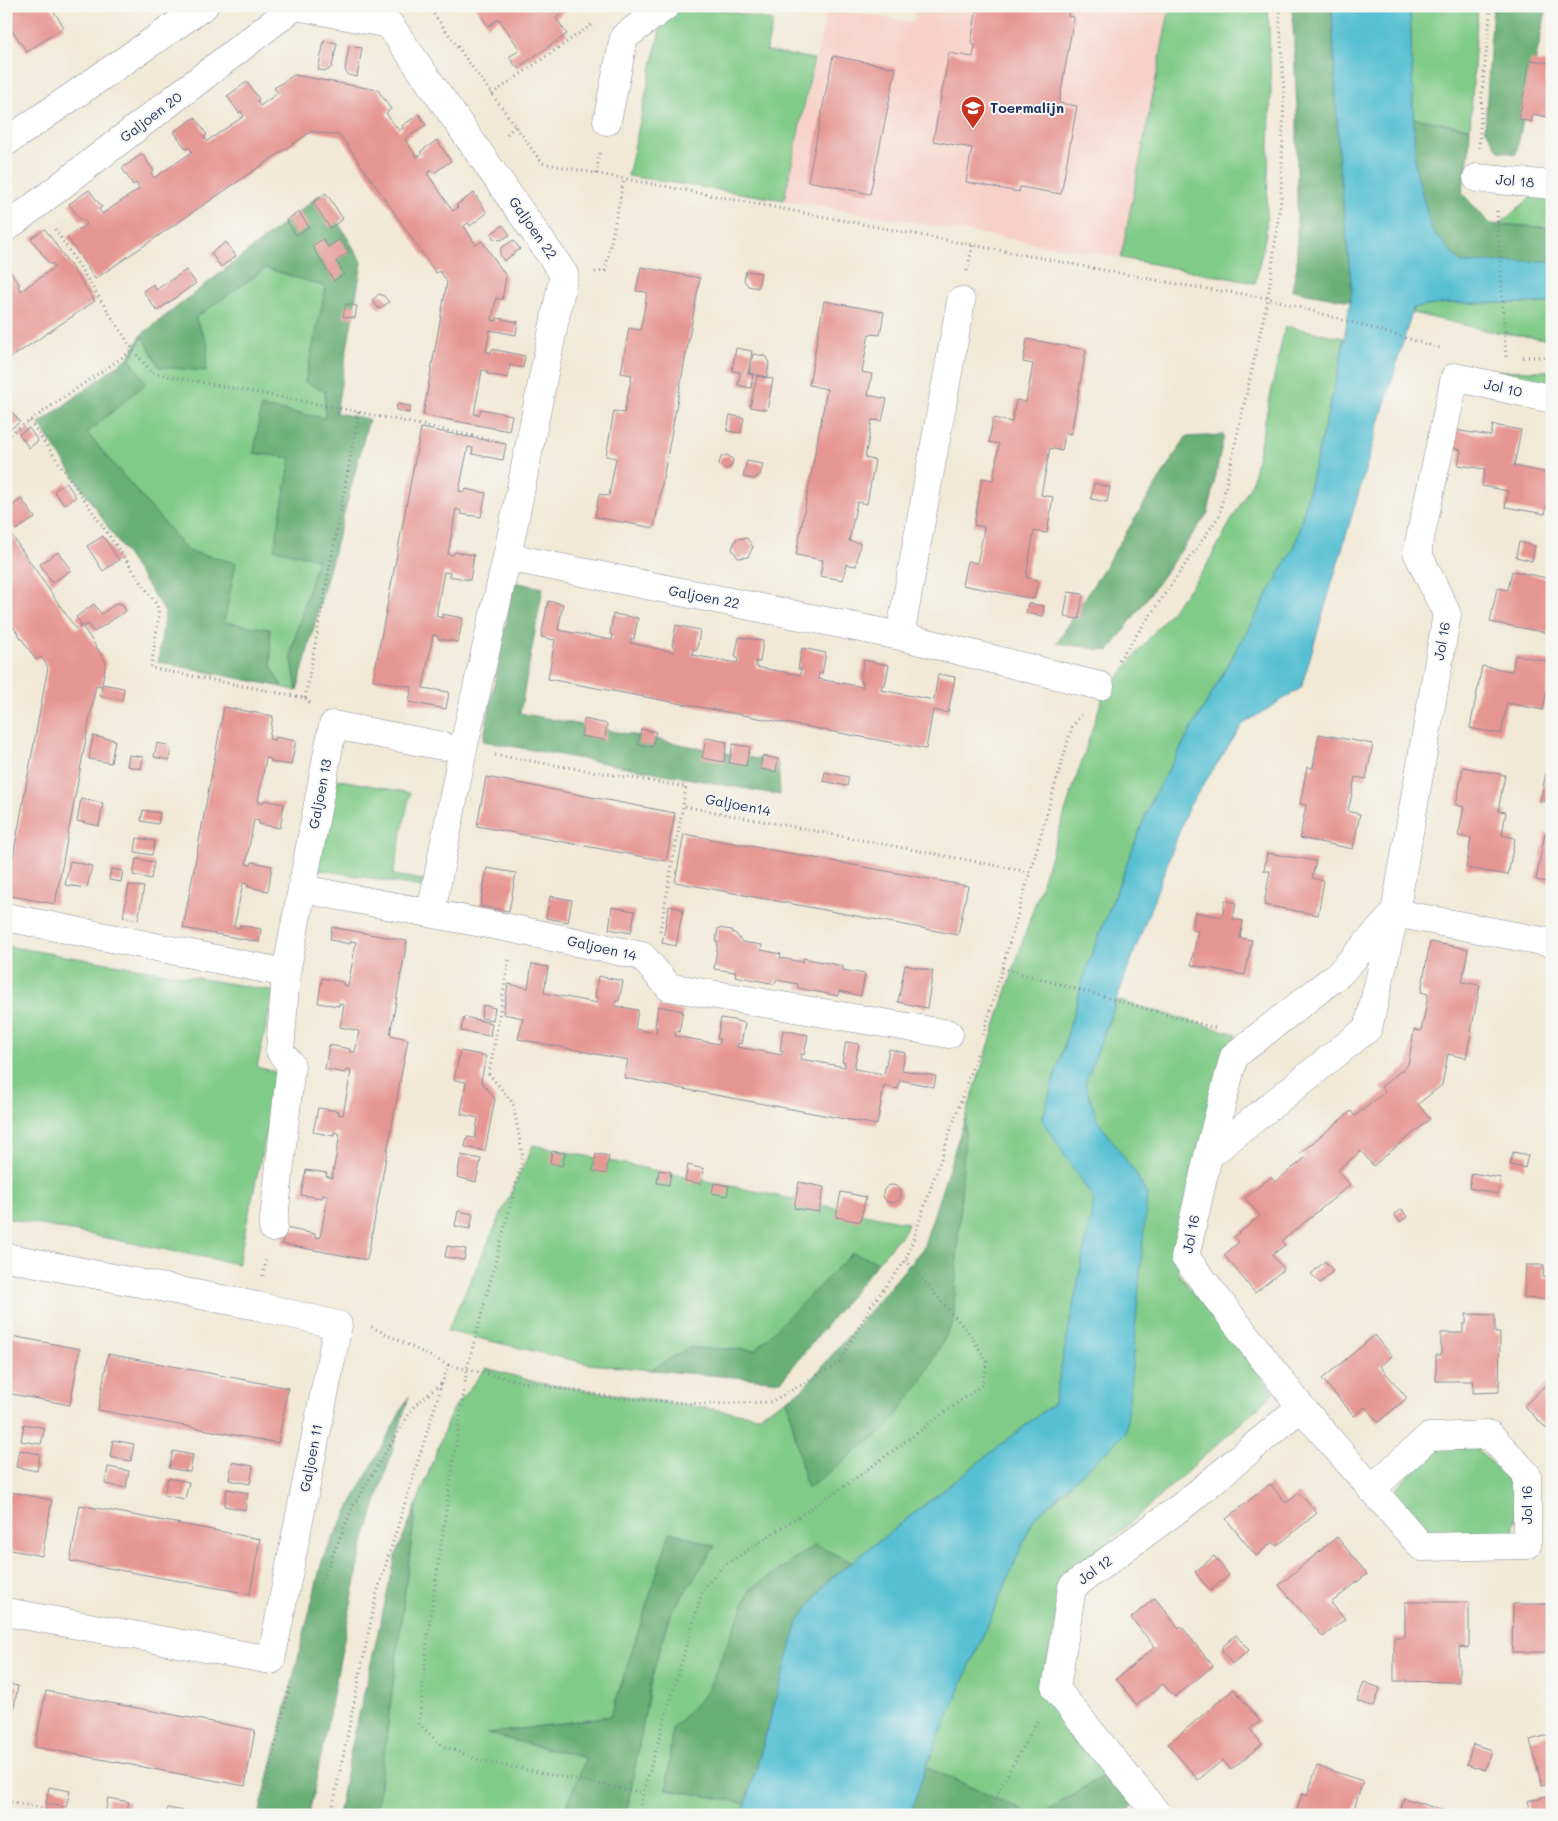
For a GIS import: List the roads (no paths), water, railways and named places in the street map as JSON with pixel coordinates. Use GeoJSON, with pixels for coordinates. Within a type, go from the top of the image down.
{"type":"FeatureCollection","features":[{"type":"Feature","properties":{"kind":"street"},"geometry":{"type":"LineString","coordinates":[[6,142],[204,6]]}},
{"type":"Feature","properties":{"kind":"street","name":"Galjoen 20"},"geometry":{"type":"LineString","coordinates":[[6,228],[296,6]]}},
{"type":"Feature","properties":{"kind":"street","name":"Galjoen 22"},"geometry":{"type":"LineString","coordinates":[[296,6],[389,24],[564,274],[508,557],[453,747],[431,913]]}},
{"type":"Feature","properties":{"kind":"street"},"geometry":{"type":"LineString","coordinates":[[606,121],[624,37],[666,6]]}},
{"type":"Feature","properties":{"kind":"street","name":"Jol 18"},"geometry":{"type":"LineString","coordinates":[[1477,178],[1552,185]]}},
{"type":"Feature","properties":{"kind":"street"},"geometry":{"type":"LineString","coordinates":[[900,636],[961,300]]}},
{"type":"Feature","properties":{"kind":"street","name":"Jol 10"},"geometry":{"type":"LineString","coordinates":[[1455,377],[1552,399]]}},
{"type":"Feature","properties":{"kind":"street","name":"Jol 16"},"geometry":{"type":"LineString","coordinates":[[1208,1156],[1368,1028],[1395,913],[1447,614],[1417,552],[1455,377]]}},
{"type":"Feature","properties":{"kind":"street","name":"Galjoen 22"},"geometry":{"type":"LineString","coordinates":[[508,557],[900,636],[1100,686]]}},
{"type":"Feature","properties":{"kind":"street","name":"Galjoen 13"},"geometry":{"type":"LineString","coordinates":[[273,1228],[290,1066],[280,1051],[286,973],[332,725],[453,747]]}},
{"type":"Feature","properties":{"kind":"street","name":"Galjoen 14"},"geometry":{"type":"LineString","coordinates":[[302,889],[514,929],[642,956],[669,986],[949,1034]]}},
{"type":"Feature","properties":{"kind":"street"},"geometry":{"type":"LineString","coordinates":[[1395,913],[1552,943]]}},
{"type":"Feature","properties":{"kind":"street","name":"Jol 16"},"geometry":{"type":"LineString","coordinates":[[1371,1489],[1429,1437],[1490,1435],[1527,1475],[1527,1545],[1422,1548],[1371,1489],[1301,1407],[1185,1257],[1208,1156],[1234,1056],[1339,974],[1395,913]]}},
{"type":"Feature","properties":{"kind":"street"},"geometry":{"type":"LineString","coordinates":[[6,917],[286,973]]}},
{"type":"Feature","properties":{"kind":"street","name":"Galjoen 11"},"geometry":{"type":"LineString","coordinates":[[6,1257],[257,1306],[338,1325],[271,1660],[6,1612]]}},
{"type":"Feature","properties":{"kind":"street","name":"Jol 12"},"geometry":{"type":"LineString","coordinates":[[1158,1815],[1056,1689],[1072,1587],[1186,1503],[1301,1407]]}},
{"type":"Feature","properties":{"kind":"water"},"geometry":{"type":"Polygon","coordinates":[[[1332,6],[1410,6],[1415,166],[1431,229],[1461,263],[1552,261],[1552,303],[1446,303],[1413,308],[1301,688],[1243,724],[1188,808],[1085,1084],[1098,1121],[1136,1174],[1147,1195],[1126,1433],[1034,1518],[926,1767],[910,1815],[743,1815],[798,1622],[827,1582],[1054,1403],[1094,1200],[1042,1120],[1088,964],[1152,799],[1295,546],[1340,364],[1352,290],[1339,163],[1332,6]]]}},
{"type":"Feature","properties":{"kind":"place","name":"Toermalijn"},"geometry":{"type":"Point","coordinates":[973,129]}}]}
